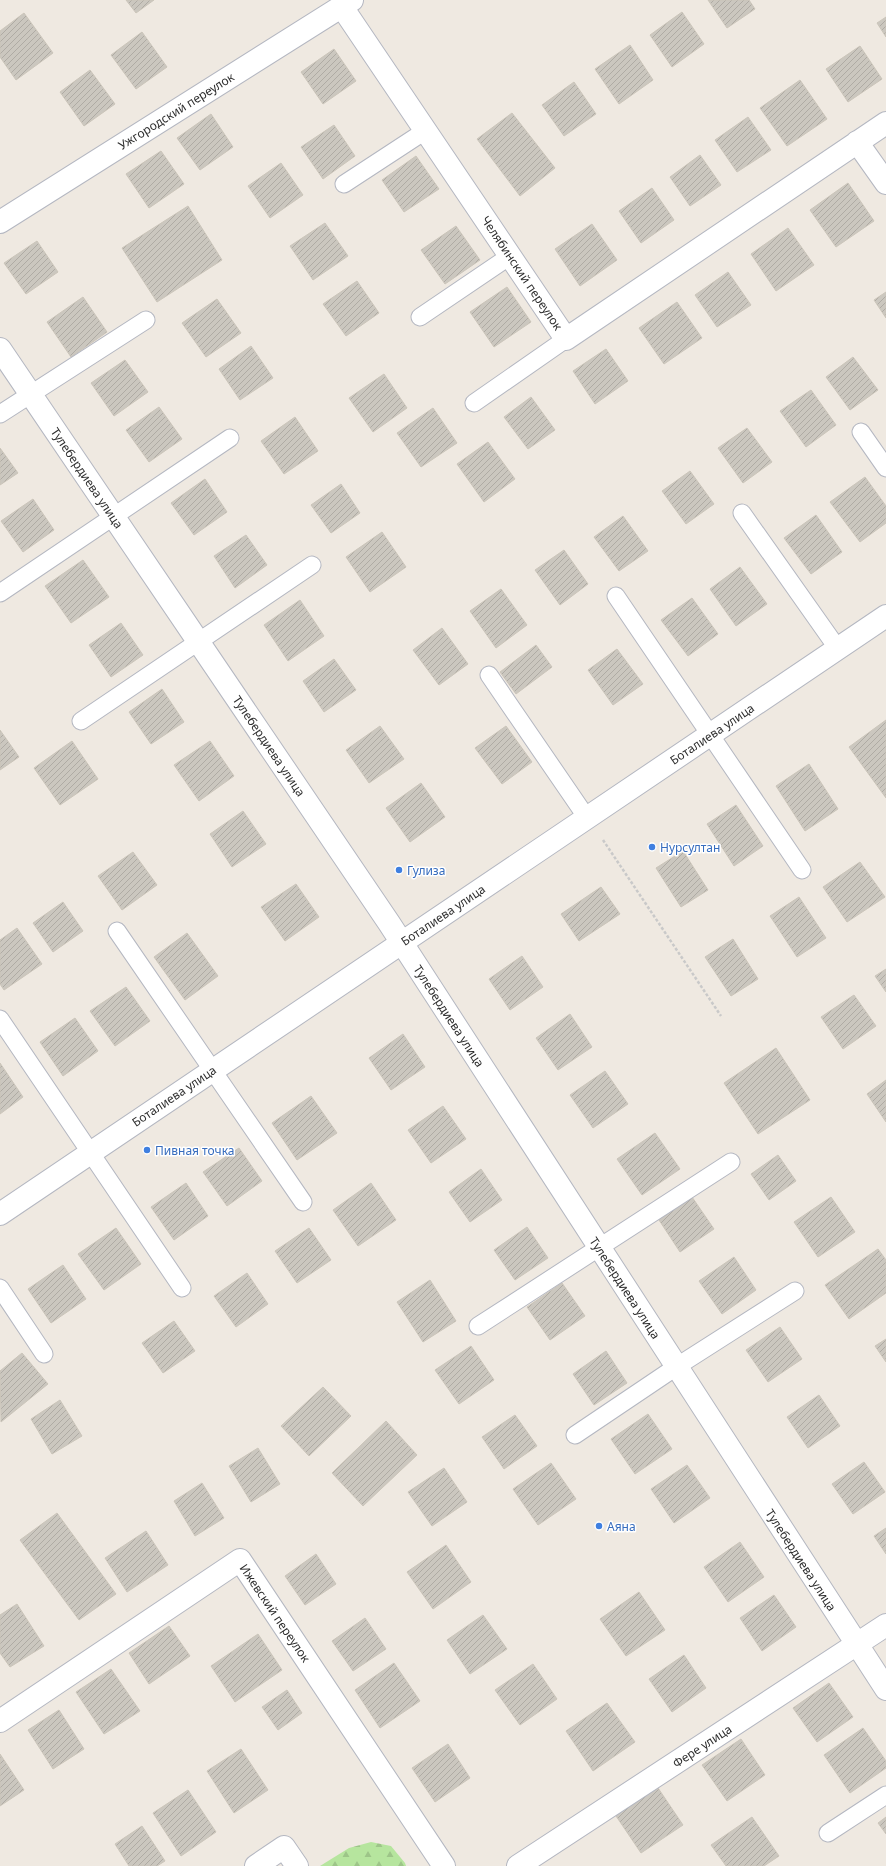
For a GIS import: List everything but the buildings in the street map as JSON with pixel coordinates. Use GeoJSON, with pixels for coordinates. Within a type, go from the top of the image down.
{"type":"FeatureCollection","features":[{"type":"Feature","properties":{"kind":"street","name":"Челябинский переулок"},"geometry":{"type":"LineString","coordinates":[[347,4],[425,131],[566,339],[886,123]]}},
{"type":"Feature","properties":{"kind":"street","name":"Ужгородский переулок"},"geometry":{"type":"LineString","coordinates":[[0,222],[347,4]]}},
{"type":"Feature","properties":{"kind":"street"},"geometry":{"type":"LineString","coordinates":[[857,142],[886,183]]}},
{"type":"Feature","properties":{"kind":"street","name":"Тулебердиева улица"},"geometry":{"type":"LineString","coordinates":[[0,349],[402,943],[856,1645],[886,1689]]}},
{"type":"Feature","properties":{"kind":"street","name":"Боталиева улица"},"geometry":{"type":"LineString","coordinates":[[0,1214],[886,616]]}},
{"type":"Feature","properties":{"kind":"street","name":"Ижевский переулок"},"geometry":{"type":"LineString","coordinates":[[0,1721],[240,1560],[444,1866]]}},
{"type":"Feature","properties":{"kind":"street","name":"Фере улица"},"geometry":{"type":"LineString","coordinates":[[518,1866],[886,1625]]}},
{"type":"Feature","properties":{"kind":"street"},"geometry":{"type":"LineString","coordinates":[[256,1866],[284,1847],[297,1866]]}},
{"type":"Feature","properties":{"kind":"lane"},"geometry":{"type":"LineString","coordinates":[[344,184],[425,131]]}},
{"type":"Feature","properties":{"kind":"lane"},"geometry":{"type":"LineString","coordinates":[[420,317],[510,256]]}},
{"type":"Feature","properties":{"kind":"lane"},"geometry":{"type":"LineString","coordinates":[[0,414],[146,320]]}},
{"type":"Feature","properties":{"kind":"lane"},"geometry":{"type":"LineString","coordinates":[[474,403],[566,339]]}},
{"type":"Feature","properties":{"kind":"lane"},"geometry":{"type":"LineString","coordinates":[[861,432],[886,468]]}},
{"type":"Feature","properties":{"kind":"lane"},"geometry":{"type":"LineString","coordinates":[[0,592],[230,438]]}},
{"type":"Feature","properties":{"kind":"lane"},"geometry":{"type":"LineString","coordinates":[[742,513],[838,649]]}},
{"type":"Feature","properties":{"kind":"lane"},"geometry":{"type":"LineString","coordinates":[[81,721],[312,565]]}},
{"type":"Feature","properties":{"kind":"lane"},"geometry":{"type":"LineString","coordinates":[[616,596],[802,870]]}},
{"type":"Feature","properties":{"kind":"lane"},"geometry":{"type":"LineString","coordinates":[[489,675],[587,818]]}},
{"type":"Feature","properties":{"kind":"lane"},"geometry":{"type":"LineString","coordinates":[[116,931],[303,1202]]}},
{"type":"Feature","properties":{"kind":"lane"},"geometry":{"type":"LineString","coordinates":[[0,1019],[182,1288]]}},
{"type":"Feature","properties":{"kind":"lane"},"geometry":{"type":"LineString","coordinates":[[478,1326],[731,1162]]}},
{"type":"Feature","properties":{"kind":"lane"},"geometry":{"type":"LineString","coordinates":[[0,1288],[44,1354]]}},
{"type":"Feature","properties":{"kind":"lane"},"geometry":{"type":"LineString","coordinates":[[575,1435],[676,1367],[795,1291]]}},
{"type":"Feature","properties":{"kind":"lane"},"geometry":{"type":"LineString","coordinates":[[828,1833],[886,1796]]}},
{"type":"Feature","properties":{"kind":"path"},"geometry":{"type":"LineString","coordinates":[[587,818],[721,1016]]}},
{"type":"Feature","properties":{"kind":"green space"},"geometry":{"type":"Polygon","coordinates":[[[371,1842],[391,1846],[406,1866],[320,1866],[349,1848],[371,1842]]]}},
{"type":"Feature","properties":{"kind":"place","name":"Нурсултан"},"geometry":{"type":"Point","coordinates":[652,847]}},
{"type":"Feature","properties":{"kind":"place","name":"Гулиза"},"geometry":{"type":"Point","coordinates":[399,870]}},
{"type":"Feature","properties":{"kind":"place","name":"Пивная точка"},"geometry":{"type":"Point","coordinates":[147,1150]}},
{"type":"Feature","properties":{"kind":"place","name":"Аяна"},"geometry":{"type":"Point","coordinates":[599,1526]}}]}
